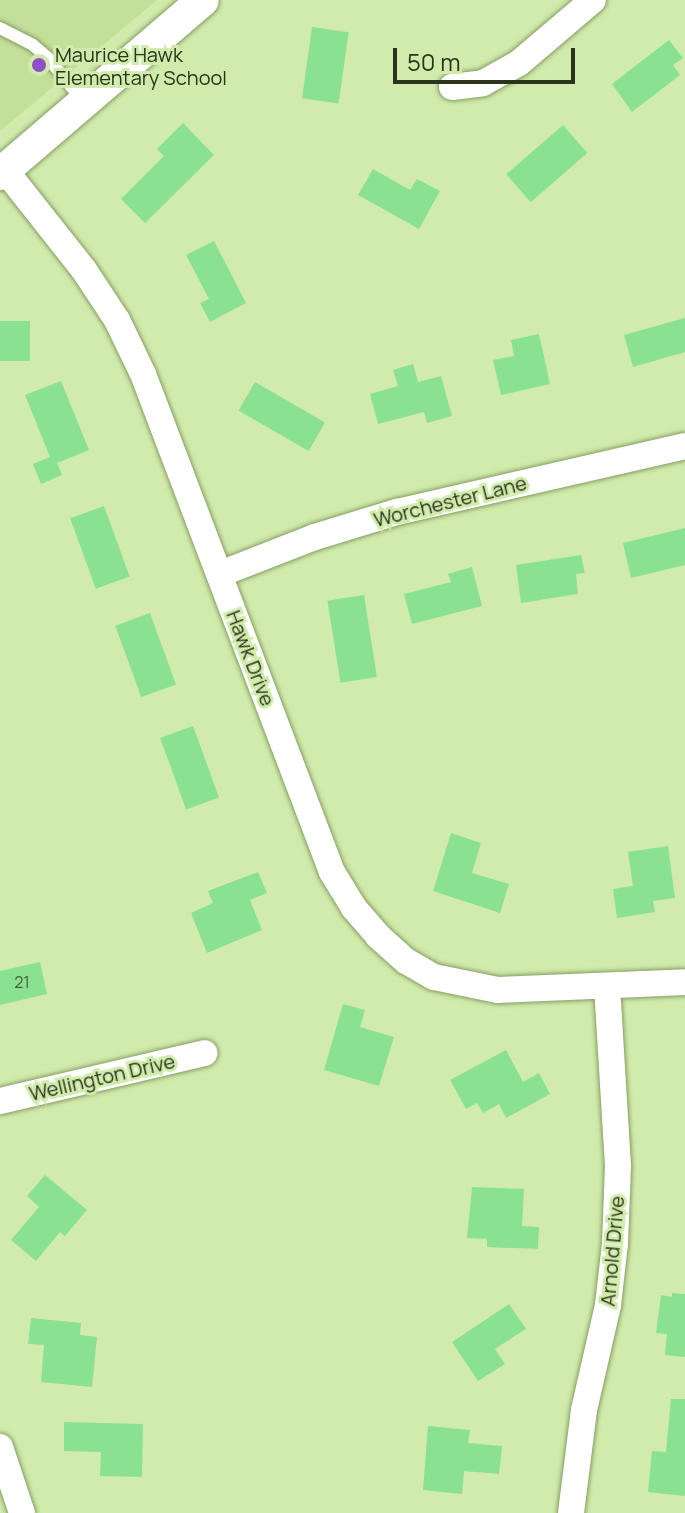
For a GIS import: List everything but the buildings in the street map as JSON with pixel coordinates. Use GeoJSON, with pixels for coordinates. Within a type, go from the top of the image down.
{"type":"FeatureCollection","features":[{"type":"Feature","properties":{"kind":"street"},"geometry":{"type":"LineString","coordinates":[[2,172],[203,0]]}},
{"type":"Feature","properties":{"kind":"street"},"geometry":{"type":"LineString","coordinates":[[452,87],[483,83],[519,63],[593,0]]}},
{"type":"Feature","properties":{"kind":"street","name":"Hawk Drive"},"geometry":{"type":"LineString","coordinates":[[2,172],[84,270],[117,320],[156,403],[332,872],[354,908],[378,936],[406,961],[434,977],[455,982],[498,990],[685,982]]}},
{"type":"Feature","properties":{"kind":"street","name":"Worchester Lane"},"geometry":{"type":"LineString","coordinates":[[220,574],[315,537],[397,512],[685,446]]}},
{"type":"Feature","properties":{"kind":"street","name":"Arnold Drive"},"geometry":{"type":"LineString","coordinates":[[571,1513],[584,1410],[608,1305],[615,1244],[618,1166],[607,987]]}},
{"type":"Feature","properties":{"kind":"street","name":"Wellington Drive"},"geometry":{"type":"LineString","coordinates":[[0,1101],[204,1053]]}},
{"type":"Feature","properties":{"kind":"street"},"geometry":{"type":"LineString","coordinates":[[0,1447],[22,1513]]}},
{"type":"Feature","properties":{"kind":"lane"},"geometry":{"type":"LineString","coordinates":[[0,28],[41,51],[85,103]]}},
{"type":"Feature","properties":{"kind":"shaded area","name":"Maurice Hawk Elementary School"},"geometry":{"type":"Polygon","coordinates":[[[0,0],[157,0],[0,131],[0,0]]]}},
{"type":"Feature","properties":{"kind":"place","name":"Maurice Hawk Elementary School"},"geometry":{"type":"Point","coordinates":[39,65]}}]}
